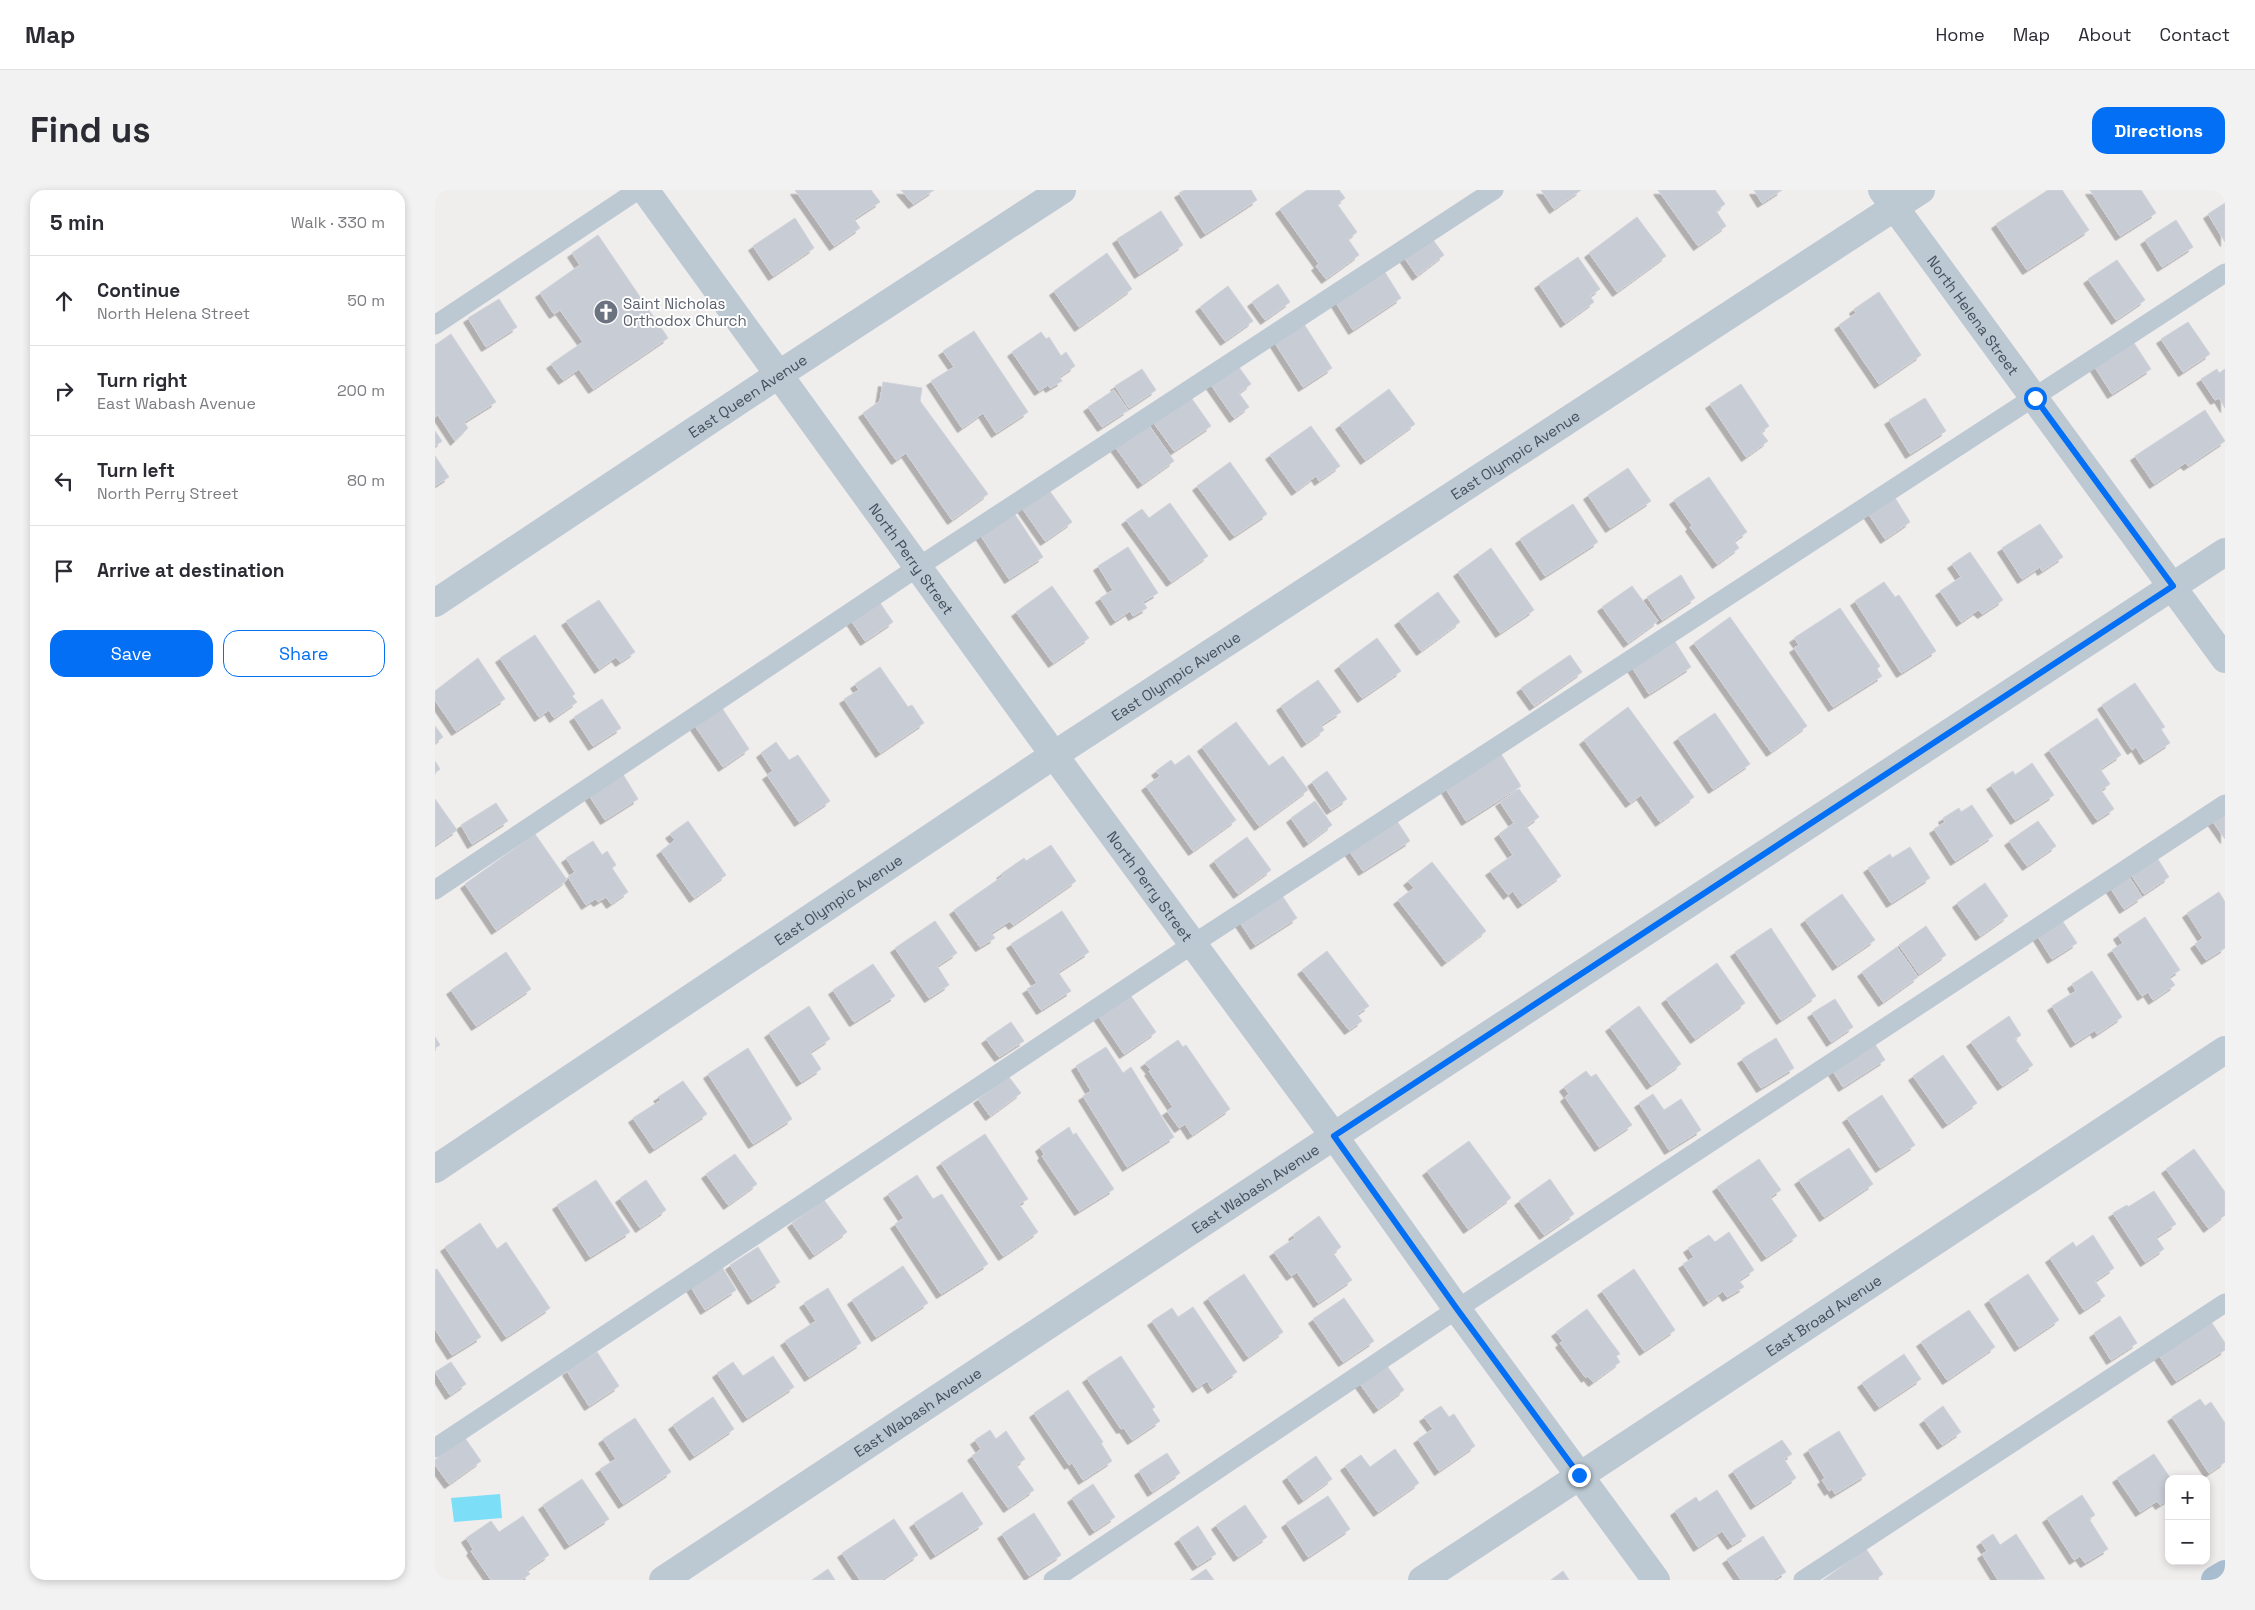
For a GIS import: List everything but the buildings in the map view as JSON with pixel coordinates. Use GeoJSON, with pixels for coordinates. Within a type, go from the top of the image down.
{"type":"FeatureCollection","features":[{"type":"Feature","properties":{"kind":"main road"},"geometry":{"type":"LineString","coordinates":[[2215,1580],[2225,1574]]}},
{"type":"Feature","properties":{"kind":"street","name":"North Perry Street"},"geometry":{"type":"LineString","coordinates":[[645,190],[1054,755],[1334,1136],[1457,1309],[1656,1580]]}},
{"type":"Feature","properties":{"kind":"street","name":"East Queen Avenue"},"geometry":{"type":"LineString","coordinates":[[435,603],[778,375],[1062,190]]}},
{"type":"Feature","properties":{"kind":"street","name":"East Olympic Avenue"},"geometry":{"type":"LineString","coordinates":[[435,1169],[1888,199],[1921,190]]}},
{"type":"Feature","properties":{"kind":"street","name":"North Helena Street"},"geometry":{"type":"LineString","coordinates":[[1888,199],[2225,659]]}},
{"type":"Feature","properties":{"kind":"street","name":"East Wabash Avenue"},"geometry":{"type":"LineString","coordinates":[[663,1580],[1334,1136],[2225,552]]}},
{"type":"Feature","properties":{"kind":"street","name":"East Broad Avenue"},"geometry":{"type":"LineString","coordinates":[[1422,1580],[2225,1050]]}},
{"type":"Feature","properties":{"kind":"lane"},"geometry":{"type":"LineString","coordinates":[[435,325],[637,190]]}},
{"type":"Feature","properties":{"kind":"lane"},"geometry":{"type":"LineString","coordinates":[[435,890],[918,567],[1494,190]]}},
{"type":"Feature","properties":{"kind":"lane"},"geometry":{"type":"LineString","coordinates":[[435,1448],[1193,944],[2225,273]]}},
{"type":"Feature","properties":{"kind":"lane"},"geometry":{"type":"LineString","coordinates":[[1053,1580],[1457,1309],[2225,804]]}},
{"type":"Feature","properties":{"kind":"lane"},"geometry":{"type":"LineString","coordinates":[[1803,1580],[2225,1303]]}},
{"type":"Feature","properties":{"kind":"water"},"geometry":{"type":"Polygon","coordinates":[[[500,1494],[502,1518],[454,1522],[451,1498],[500,1494]]]}},
{"type":"Feature","properties":{"kind":"place","name":"Saint Nicholas Orthodox Church"},"geometry":{"type":"Point","coordinates":[606,312]}},
{"type":"Feature","properties":{"kind":"route"},"geometry":{"type":"LineString","coordinates":[[1579,1475],[1457,1309],[1334,1136],[2173,586],[2035,398]]}}]}
